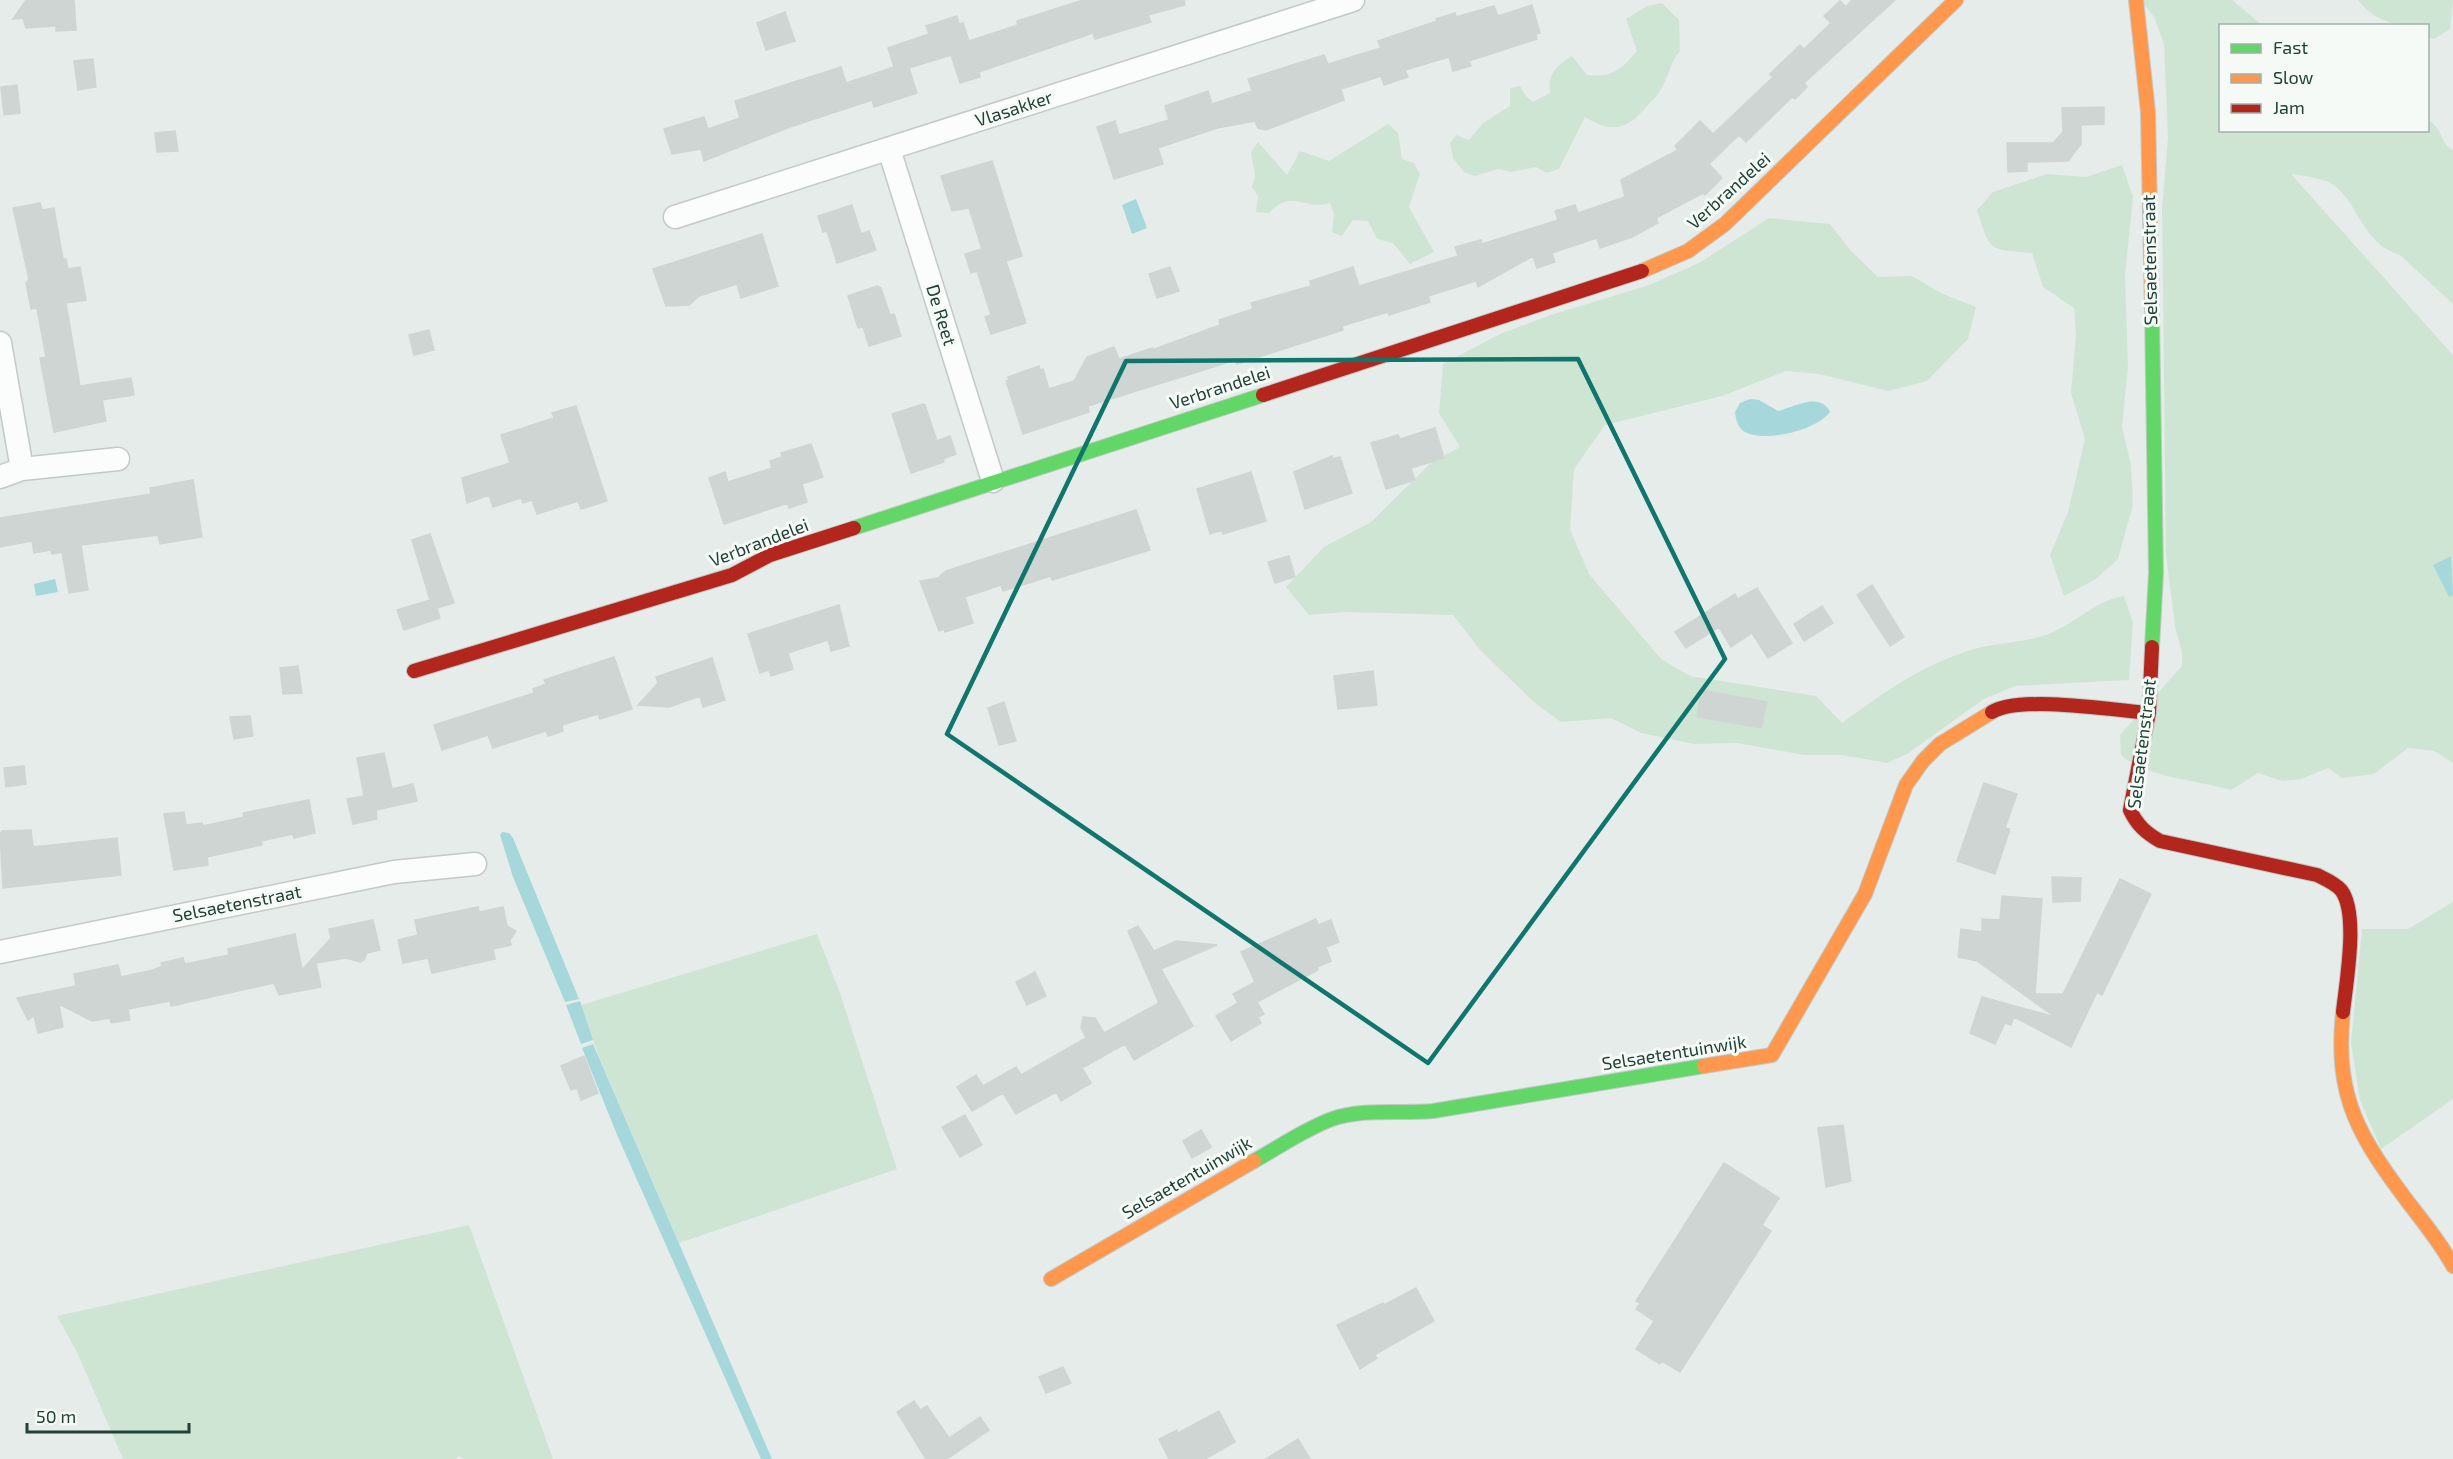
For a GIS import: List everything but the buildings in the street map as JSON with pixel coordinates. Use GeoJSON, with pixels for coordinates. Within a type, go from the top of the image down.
{"type":"FeatureCollection","features":[{"type":"Feature","properties":{"kind":"street","name":"Vlasakker"},"geometry":{"type":"LineString","coordinates":[[675,217],[1353,0]]}},
{"type":"Feature","properties":{"kind":"street","name":"Verbrandelei"},"geometry":{"type":"LineString","coordinates":[[414,671],[732,575],[770,555],[1642,271],[1688,251],[1725,224],[1956,0]]}},
{"type":"Feature","properties":{"kind":"street","name":"Selsaetenstraat"},"geometry":{"type":"LineString","coordinates":[[2136,0],[2148,112],[2156,573],[2149,713],[2130,810],[2135,822],[2144,833],[2160,841],[2317,875],[2332,882],[2343,892],[2350,917],[2340,1050],[2343,1087],[2360,1130],[2444,1249],[2453,1266]]}},
{"type":"Feature","properties":{"kind":"street","name":"De Reet"},"geometry":{"type":"LineString","coordinates":[[889,149],[993,481]]}},
{"type":"Feature","properties":{"kind":"street"},"geometry":{"type":"LineString","coordinates":[[0,343],[22,469]]}},
{"type":"Feature","properties":{"kind":"street"},"geometry":{"type":"LineString","coordinates":[[0,477],[22,469],[118,459]]}},
{"type":"Feature","properties":{"kind":"street","name":"Selsaetentuinwijk"},"geometry":{"type":"LineString","coordinates":[[1050,1279],[1200,1190],[1332,1119],[1359,1113],[1432,1111],[1772,1055],[1865,894],[1906,785],[1923,761],[1940,744],[2001,707],[2030,704],[2149,713]]}},
{"type":"Feature","properties":{"kind":"street","name":"Selsaetenstraat"},"geometry":{"type":"LineString","coordinates":[[0,952],[394,872],[475,864]]}},
{"type":"Feature","properties":{"kind":"highlighted area"},"geometry":{"type":"Polygon","coordinates":[[[1578,359],[1725,659],[1428,1063],[947,734],[1126,361],[1578,359]]]}},
{"type":"Feature","properties":{"kind":"green space"},"geometry":{"type":"Polygon","coordinates":[[[2141,0],[2232,0],[2261,24],[2219,24],[2219,132],[2429,132],[2429,121],[2453,150],[2453,304],[2400,255],[2386,249],[2376,240],[2338,189],[2328,182],[2291,174],[2453,355],[2453,763],[2434,751],[2408,748],[2374,774],[2342,778],[2328,768],[2301,779],[2282,781],[2258,773],[2231,790],[2158,774],[2132,763],[2121,755],[2120,735],[2182,666],[2182,653],[2175,626],[2166,555],[2162,208],[2168,138],[2164,44],[2154,17],[2141,0]]]}},
{"type":"Feature","properties":{"kind":"green space"},"geometry":{"type":"Polygon","coordinates":[[[2358,0],[2453,0],[2450,29],[2434,39],[2429,37],[2429,24],[2389,22],[2365,8],[2358,0]]]}},
{"type":"Feature","properties":{"kind":"green space"},"geometry":{"type":"Polygon","coordinates":[[[1662,3],[1679,20],[1680,51],[1660,92],[1632,121],[1618,127],[1610,127],[1585,117],[1559,169],[1547,173],[1536,167],[1511,172],[1498,169],[1475,176],[1464,172],[1453,158],[1450,143],[1456,135],[1469,140],[1483,123],[1510,106],[1510,88],[1520,86],[1533,102],[1550,93],[1550,80],[1554,71],[1572,56],[1587,75],[1603,75],[1615,71],[1637,51],[1626,19],[1647,6],[1662,3]]]}},
{"type":"Feature","properties":{"kind":"green space"},"geometry":{"type":"Polygon","coordinates":[[[1388,124],[1398,133],[1402,159],[1414,163],[1420,174],[1409,207],[1434,252],[1410,264],[1393,243],[1377,239],[1368,221],[1353,220],[1342,236],[1332,232],[1334,214],[1330,203],[1321,205],[1292,201],[1277,206],[1269,213],[1256,212],[1258,196],[1252,187],[1255,176],[1251,152],[1258,142],[1287,175],[1300,151],[1329,161],[1388,124]]]}},
{"type":"Feature","properties":{"kind":"green space"},"geometry":{"type":"Polygon","coordinates":[[[2122,165],[2133,197],[2125,276],[2128,367],[2122,427],[2131,465],[2133,505],[2118,559],[2096,579],[2064,596],[2050,555],[2068,512],[2085,439],[2071,393],[2076,335],[2074,308],[2043,287],[2032,253],[2007,251],[1993,246],[1985,234],[1977,210],[1993,192],[2047,174],[2086,177],[2122,165]]]}},
{"type":"Feature","properties":{"kind":"green space"},"geometry":{"type":"Polygon","coordinates":[[[1769,218],[1830,224],[1851,251],[1878,277],[1912,276],[1943,294],[1976,307],[1968,339],[1927,381],[1888,391],[1819,374],[1786,371],[1722,396],[1605,425],[1574,469],[1570,529],[1589,574],[1661,659],[1690,676],[1816,696],[1842,723],[1889,690],[1938,663],[1974,649],[2046,635],[2064,627],[2105,602],[2124,596],[2133,623],[2129,680],[2015,686],[1984,699],[1907,754],[1887,763],[1842,755],[1804,755],[1737,743],[1694,744],[1641,733],[1611,718],[1561,722],[1535,703],[1480,650],[1453,615],[1346,612],[1309,615],[1286,587],[1324,547],[1371,522],[1433,461],[1460,447],[1439,413],[1443,364],[1500,334],[1551,315],[1649,285],[1699,263],[1769,218]]]}},
{"type":"Feature","properties":{"kind":"green space"},"geometry":{"type":"Polygon","coordinates":[[[2453,902],[2453,1099],[2381,1149],[2360,1100],[2351,1043],[2362,929],[2408,929],[2453,902]]]}},
{"type":"Feature","properties":{"kind":"green space"},"geometry":{"type":"Polygon","coordinates":[[[817,934],[840,993],[897,1169],[679,1243],[599,1057],[581,1005],[817,934]]]}},
{"type":"Feature","properties":{"kind":"green space"},"geometry":{"type":"Polygon","coordinates":[[[469,1225],[553,1459],[463,1459],[459,1456],[456,1459],[123,1459],[77,1352],[57,1316],[469,1225]]]}},
{"type":"Feature","properties":{"kind":"water"},"geometry":{"type":"Polygon","coordinates":[[[1136,199],[1147,228],[1132,234],[1122,205],[1136,199]]]}},
{"type":"Feature","properties":{"kind":"water"},"geometry":{"type":"Polygon","coordinates":[[[1750,399],[1759,400],[1778,411],[1806,402],[1820,402],[1830,412],[1814,424],[1790,433],[1754,435],[1741,428],[1735,412],[1740,403],[1750,399]]]}},
{"type":"Feature","properties":{"kind":"water"},"geometry":{"type":"Polygon","coordinates":[[[2451,556],[2453,595],[2449,597],[2433,565],[2451,556]]]}},
{"type":"Feature","properties":{"kind":"water"},"geometry":{"type":"Polygon","coordinates":[[[55,579],[58,592],[36,596],[34,584],[55,579]]]}},
{"type":"Feature","properties":{"kind":"water"},"geometry":{"type":"Polygon","coordinates":[[[502,832],[509,833],[513,838],[579,999],[565,1002],[513,877],[500,835],[502,832]]]}},
{"type":"Feature","properties":{"kind":"water"},"geometry":{"type":"Polygon","coordinates":[[[580,1001],[593,1040],[581,1044],[566,1005],[580,1001]]]}},
{"type":"Feature","properties":{"kind":"water"},"geometry":{"type":"Polygon","coordinates":[[[593,1044],[772,1459],[761,1459],[618,1137],[582,1048],[593,1044]]]}},
{"type":"Feature","properties":{"kind":"traffic: fast"},"geometry":{"type":"LineString","coordinates":[[2152,314],[2156,573],[2152,647]]}},
{"type":"Feature","properties":{"kind":"traffic: fast"},"geometry":{"type":"LineString","coordinates":[[854,528],[1263,395]]}},
{"type":"Feature","properties":{"kind":"traffic: fast"},"geometry":{"type":"LineString","coordinates":[[1254,1161],[1292,1138],[1332,1119],[1344,1116],[1369,1112],[1433,1111],[1704,1066]]}},
{"type":"Feature","properties":{"kind":"traffic: slow"},"geometry":{"type":"LineString","coordinates":[[1642,271],[1688,251],[1725,224],[1956,0]]}},
{"type":"Feature","properties":{"kind":"traffic: slow"},"geometry":{"type":"LineString","coordinates":[[2136,0],[2148,112],[2152,314]]}},
{"type":"Feature","properties":{"kind":"traffic: slow"},"geometry":{"type":"LineString","coordinates":[[1704,1066],[1772,1055],[1865,894],[1906,785],[1923,761],[1940,744],[1992,712]]}},
{"type":"Feature","properties":{"kind":"traffic: slow"},"geometry":{"type":"LineString","coordinates":[[2343,1012],[2341,1043],[2343,1069],[2347,1094],[2354,1116],[2393,1182],[2453,1266]]}},
{"type":"Feature","properties":{"kind":"traffic: slow"},"geometry":{"type":"LineString","coordinates":[[1051,1279],[1254,1161]]}},
{"type":"Feature","properties":{"kind":"traffic: jam"},"geometry":{"type":"LineString","coordinates":[[1263,395],[1642,271]]}},
{"type":"Feature","properties":{"kind":"traffic: jam"},"geometry":{"type":"LineString","coordinates":[[414,671],[732,575],[770,555],[854,528]]}},
{"type":"Feature","properties":{"kind":"traffic: jam"},"geometry":{"type":"LineString","coordinates":[[2152,647],[2149,713],[2130,810],[2142,828],[2160,841],[2317,875],[2339,888],[2346,901],[2350,931],[2343,1012]]}},
{"type":"Feature","properties":{"kind":"traffic: jam"},"geometry":{"type":"LineString","coordinates":[[1992,712],[2006,707],[2045,704],[2149,713]]}}]}
